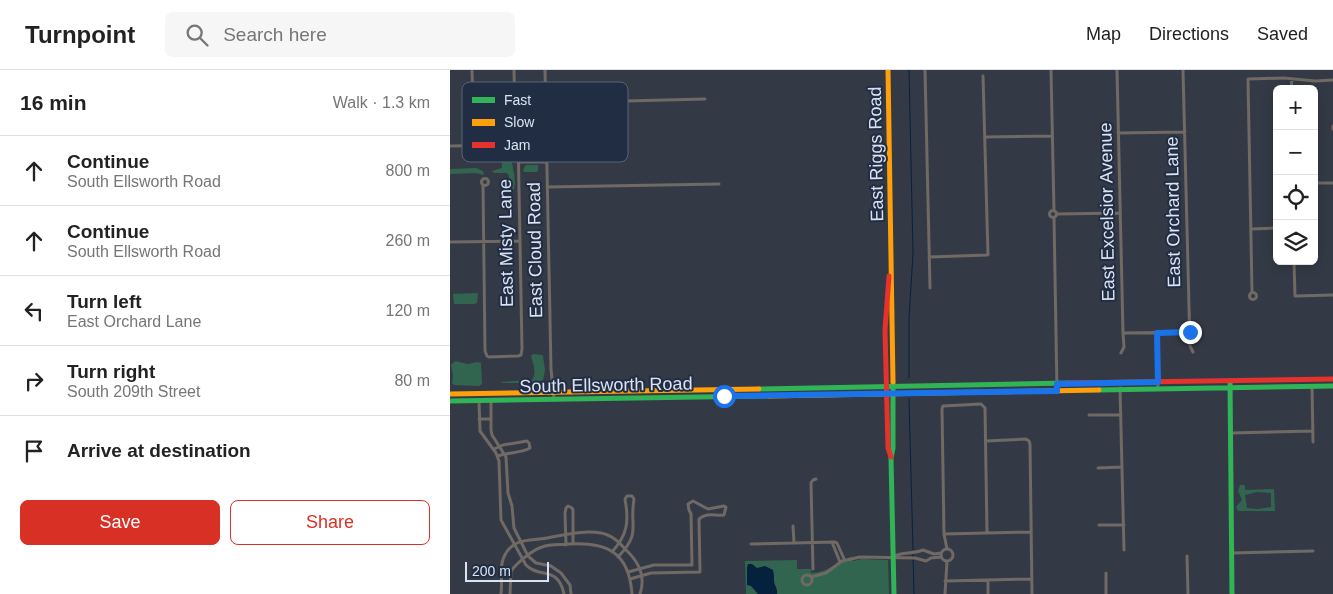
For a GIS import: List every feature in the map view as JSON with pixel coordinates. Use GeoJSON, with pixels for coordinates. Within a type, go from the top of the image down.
{"type":"FeatureCollection","features":[{"type":"Feature","properties":{"kind":"main road","name":"East Riggs Road"},"geometry":{"type":"LineString","coordinates":[[888,70],[891,237],[890,394],[893,448],[891,458],[894,594]]}},
{"type":"Feature","properties":{"kind":"main road","name":"South Ellsworth Road"},"geometry":{"type":"LineString","coordinates":[[450,394],[1333,379]]}},
{"type":"Feature","properties":{"kind":"main road"},"geometry":{"type":"LineString","coordinates":[[1230,381],[1232,594]]}},
{"type":"Feature","properties":{"kind":"main road","name":"South Ellsworth Road"},"geometry":{"type":"LineString","coordinates":[[450,401],[1333,386]]}},
{"type":"Feature","properties":{"kind":"main road"},"geometry":{"type":"LineString","coordinates":[[724,390],[724,396]]}},
{"type":"Feature","properties":{"kind":"main road"},"geometry":{"type":"LineString","coordinates":[[651,391],[652,398]]}},
{"type":"Feature","properties":{"kind":"main road"},"geometry":{"type":"LineString","coordinates":[[479,400],[483,397],[492,397],[499,394]]}},
{"type":"Feature","properties":{"kind":"street"},"geometry":{"type":"LineString","coordinates":[[925,70],[930,288]]}},
{"type":"Feature","properties":{"kind":"street"},"geometry":{"type":"LineString","coordinates":[[1051,70],[1057,391]]}},
{"type":"Feature","properties":{"kind":"street","name":"East Excelsior Avenue"},"geometry":{"type":"LineString","coordinates":[[1117,70],[1124,333],[1124,347],[1121,353]]}},
{"type":"Feature","properties":{"kind":"street","name":"East Orchard Lane"},"geometry":{"type":"LineString","coordinates":[[1183,70],[1190,346],[1193,352]]}},
{"type":"Feature","properties":{"kind":"street"},"geometry":{"type":"LineString","coordinates":[[929,257],[988,255],[983,76]]}},
{"type":"Feature","properties":{"kind":"street"},"geometry":{"type":"LineString","coordinates":[[1252,292],[1248,79],[1333,80]]}},
{"type":"Feature","properties":{"kind":"street"},"geometry":{"type":"LineString","coordinates":[[1291,85],[1292,79]]}},
{"type":"Feature","properties":{"kind":"street"},"geometry":{"type":"LineString","coordinates":[[628,101],[705,99]]}},
{"type":"Feature","properties":{"kind":"street"},"geometry":{"type":"LineString","coordinates":[[1118,133],[1185,132]]}},
{"type":"Feature","properties":{"kind":"street"},"geometry":{"type":"LineString","coordinates":[[985,138],[1052,136]]}},
{"type":"Feature","properties":{"kind":"street"},"geometry":{"type":"LineString","coordinates":[[518,162],[547,162]]}},
{"type":"Feature","properties":{"kind":"street","name":"East Misty Lane"},"geometry":{"type":"LineString","coordinates":[[483,241],[485,351],[487,356],[515,357],[521,355],[522,349],[518,162]]}},
{"type":"Feature","properties":{"kind":"street","name":"East Cloud Road"},"geometry":{"type":"LineString","coordinates":[[547,162],[554,399]]}},
{"type":"Feature","properties":{"kind":"street"},"geometry":{"type":"LineString","coordinates":[[1318,184],[1333,183]]}},
{"type":"Feature","properties":{"kind":"street"},"geometry":{"type":"LineString","coordinates":[[548,187],[719,184]]}},
{"type":"Feature","properties":{"kind":"street"},"geometry":{"type":"LineString","coordinates":[[483,185],[483,241]]}},
{"type":"Feature","properties":{"kind":"street"},"geometry":{"type":"LineString","coordinates":[[1055,214],[1120,213]]}},
{"type":"Feature","properties":{"kind":"street"},"geometry":{"type":"LineString","coordinates":[[1251,229],[1273,228]]}},
{"type":"Feature","properties":{"kind":"street"},"geometry":{"type":"LineString","coordinates":[[450,242],[520,241]]}},
{"type":"Feature","properties":{"kind":"street"},"geometry":{"type":"LineString","coordinates":[[1294,265],[1295,296],[1333,295]]}},
{"type":"Feature","properties":{"kind":"street"},"geometry":{"type":"LineString","coordinates":[[1124,333],[1190,332]]}},
{"type":"Feature","properties":{"kind":"street"},"geometry":{"type":"LineString","coordinates":[[1157,333],[1158,389]]}},
{"type":"Feature","properties":{"kind":"street"},"geometry":{"type":"LineString","coordinates":[[1120,383],[1124,550]]}},
{"type":"Feature","properties":{"kind":"street"},"geometry":{"type":"LineString","coordinates":[[1312,386],[1313,442]]}},
{"type":"Feature","properties":{"kind":"street"},"geometry":{"type":"LineString","coordinates":[[479,400],[480,432],[498,456],[501,520],[525,548],[530,569],[552,575],[560,583],[564,594]]}},
{"type":"Feature","properties":{"kind":"street"},"geometry":{"type":"LineString","coordinates":[[490,400],[492,434],[506,460],[508,493],[512,506],[512,524],[518,542],[518,552],[536,563],[558,570],[570,585],[571,594]]}},
{"type":"Feature","properties":{"kind":"street"},"geometry":{"type":"LineString","coordinates":[[947,549],[944,534],[943,406],[983,405],[986,440],[987,533]]}},
{"type":"Feature","properties":{"kind":"street"},"geometry":{"type":"LineString","coordinates":[[1090,416],[1121,415]]}},
{"type":"Feature","properties":{"kind":"street"},"geometry":{"type":"LineString","coordinates":[[479,419],[491,419]]}},
{"type":"Feature","properties":{"kind":"street"},"geometry":{"type":"LineString","coordinates":[[1231,433],[1313,431]]}},
{"type":"Feature","properties":{"kind":"street"},"geometry":{"type":"LineString","coordinates":[[986,440],[1029,440],[1032,594]]}},
{"type":"Feature","properties":{"kind":"street"},"geometry":{"type":"LineString","coordinates":[[494,450],[500,446],[524,442],[529,443],[530,448],[526,450],[498,456]]}},
{"type":"Feature","properties":{"kind":"street"},"geometry":{"type":"LineString","coordinates":[[1098,468],[1122,467]]}},
{"type":"Feature","properties":{"kind":"street"},"geometry":{"type":"LineString","coordinates":[[814,569],[811,483],[816,479]]}},
{"type":"Feature","properties":{"kind":"street"},"geometry":{"type":"LineString","coordinates":[[612,552],[620,543],[626,530],[625,498],[632,496],[634,500],[634,534],[626,549],[618,557]]}},
{"type":"Feature","properties":{"kind":"street"},"geometry":{"type":"LineString","coordinates":[[628,572],[654,565],[692,565],[691,514],[688,504],[693,502],[705,508],[726,507],[724,515],[712,514],[699,519],[700,572],[651,574],[630,579]]}},
{"type":"Feature","properties":{"kind":"street"},"geometry":{"type":"LineString","coordinates":[[566,545],[565,510],[568,506],[573,510],[573,544]]}},
{"type":"Feature","properties":{"kind":"street"},"geometry":{"type":"LineString","coordinates":[[1099,525],[1124,525]]}},
{"type":"Feature","properties":{"kind":"street"},"geometry":{"type":"LineString","coordinates":[[793,526],[794,543]]}},
{"type":"Feature","properties":{"kind":"street"},"geometry":{"type":"LineString","coordinates":[[944,534],[1031,532]]}},
{"type":"Feature","properties":{"kind":"street"},"geometry":{"type":"LineString","coordinates":[[501,594],[502,561],[507,552],[518,542],[566,534],[600,533],[612,537],[635,558],[642,576],[643,587],[640,594]]}},
{"type":"Feature","properties":{"kind":"street"},"geometry":{"type":"LineString","coordinates":[[751,544],[837,543],[840,563]]}},
{"type":"Feature","properties":{"kind":"street"},"geometry":{"type":"LineString","coordinates":[[510,594],[511,571],[526,558],[542,547],[573,544],[593,544],[612,552],[618,557],[628,572],[632,594]]}},
{"type":"Feature","properties":{"kind":"street"},"geometry":{"type":"LineString","coordinates":[[811,577],[826,572],[840,563],[860,557],[915,556],[926,561],[941,555],[947,549]]}},
{"type":"Feature","properties":{"kind":"street"},"geometry":{"type":"LineString","coordinates":[[947,549],[952,551],[954,555],[947,562]]}},
{"type":"Feature","properties":{"kind":"street"},"geometry":{"type":"LineString","coordinates":[[915,556],[923,550],[941,555],[947,562],[945,594]]}},
{"type":"Feature","properties":{"kind":"street"},"geometry":{"type":"LineString","coordinates":[[838,551],[845,561]]}},
{"type":"Feature","properties":{"kind":"street"},"geometry":{"type":"LineString","coordinates":[[1232,552],[1313,551]]}},
{"type":"Feature","properties":{"kind":"street"},"geometry":{"type":"LineString","coordinates":[[1187,556],[1188,594]]}},
{"type":"Feature","properties":{"kind":"street"},"geometry":{"type":"LineString","coordinates":[[1106,573],[1106,594]]}},
{"type":"Feature","properties":{"kind":"street"},"geometry":{"type":"LineString","coordinates":[[945,582],[1032,579]]}},
{"type":"Feature","properties":{"kind":"street"},"geometry":{"type":"LineString","coordinates":[[988,580],[988,594]]}},
{"type":"Feature","properties":{"kind":"street"},"geometry":{"type":"LineString","coordinates":[[562,588],[570,585]]}},
{"type":"Feature","properties":{"kind":"green space"},"geometry":{"type":"Polygon","coordinates":[[[502,162],[512,162],[515,180],[513,191],[508,188],[509,176],[507,173],[494,173],[492,171],[502,168],[502,162]]]}},
{"type":"Feature","properties":{"kind":"green space"},"geometry":{"type":"Polygon","coordinates":[[[526,165],[538,165],[538,171],[524,172],[523,170],[526,165]]]}},
{"type":"Feature","properties":{"kind":"green space"},"geometry":{"type":"Polygon","coordinates":[[[476,168],[483,171],[484,175],[475,173],[450,174],[450,169],[476,168]]]}},
{"type":"Feature","properties":{"kind":"green space"},"geometry":{"type":"Polygon","coordinates":[[[478,293],[477,303],[454,304],[453,294],[478,293]]]}},
{"type":"Feature","properties":{"kind":"green space"},"geometry":{"type":"Polygon","coordinates":[[[533,354],[543,356],[545,370],[543,380],[532,383],[500,382],[532,380],[534,365],[531,356],[533,354]]]}},
{"type":"Feature","properties":{"kind":"green space"},"geometry":{"type":"Polygon","coordinates":[[[455,361],[468,364],[481,363],[482,384],[479,386],[454,385],[452,383],[451,365],[455,361]]]}},
{"type":"Feature","properties":{"kind":"green space"},"geometry":{"type":"Polygon","coordinates":[[[1240,485],[1245,485],[1245,490],[1274,489],[1275,511],[1238,511],[1236,507],[1242,500],[1238,491],[1240,485]],[[1257,492],[1245,495],[1247,508],[1271,507],[1271,493],[1257,492]]]}},
{"type":"Feature","properties":{"kind":"green space"},"geometry":{"type":"Polygon","coordinates":[[[851,557],[853,561],[862,559],[888,560],[889,594],[746,594],[745,561],[797,560],[797,569],[811,569],[811,573],[817,573],[851,557]]]}},
{"type":"Feature","properties":{"kind":"water"},"geometry":{"type":"Polygon","coordinates":[[[748,564],[752,564],[757,568],[765,566],[773,570],[777,594],[758,594],[751,586],[747,585],[748,564]]]}},
{"type":"Feature","properties":{"kind":"waterway"},"geometry":{"type":"LineString","coordinates":[[909,70],[913,253],[909,318],[909,378]]}},
{"type":"Feature","properties":{"kind":"waterway"},"geometry":{"type":"LineString","coordinates":[[909,399],[913,550]]}},
{"type":"Feature","properties":{"kind":"waterway"},"geometry":{"type":"LineString","coordinates":[[913,554],[914,594]]}},
{"type":"Feature","properties":{"kind":"traffic: fast"},"geometry":{"type":"LineString","coordinates":[[1230,381],[1232,594]]}},
{"type":"Feature","properties":{"kind":"traffic: fast"},"geometry":{"type":"LineString","coordinates":[[893,382],[893,448],[891,458],[894,594]]}},
{"type":"Feature","properties":{"kind":"traffic: fast"},"geometry":{"type":"LineString","coordinates":[[759,389],[1068,383]]}},
{"type":"Feature","properties":{"kind":"traffic: fast"},"geometry":{"type":"LineString","coordinates":[[1099,390],[1333,386]]}},
{"type":"Feature","properties":{"kind":"traffic: fast"},"geometry":{"type":"LineString","coordinates":[[450,401],[769,396]]}},
{"type":"Feature","properties":{"kind":"traffic: slow"},"geometry":{"type":"LineString","coordinates":[[888,70],[893,382]]}},
{"type":"Feature","properties":{"kind":"traffic: slow"},"geometry":{"type":"LineString","coordinates":[[450,394],[759,389]]}},
{"type":"Feature","properties":{"kind":"traffic: slow"},"geometry":{"type":"LineString","coordinates":[[769,396],[1099,390]]}},
{"type":"Feature","properties":{"kind":"traffic: jam"},"geometry":{"type":"LineString","coordinates":[[889,276],[885,330],[888,448],[891,457]]}},
{"type":"Feature","properties":{"kind":"traffic: jam"},"geometry":{"type":"LineString","coordinates":[[1068,383],[1333,379]]}},
{"type":"Feature","properties":{"kind":"route"},"geometry":{"type":"LineString","coordinates":[[724,396],[1057,391],[1057,384],[1158,382],[1157,333],[1190,332]]}}]}
